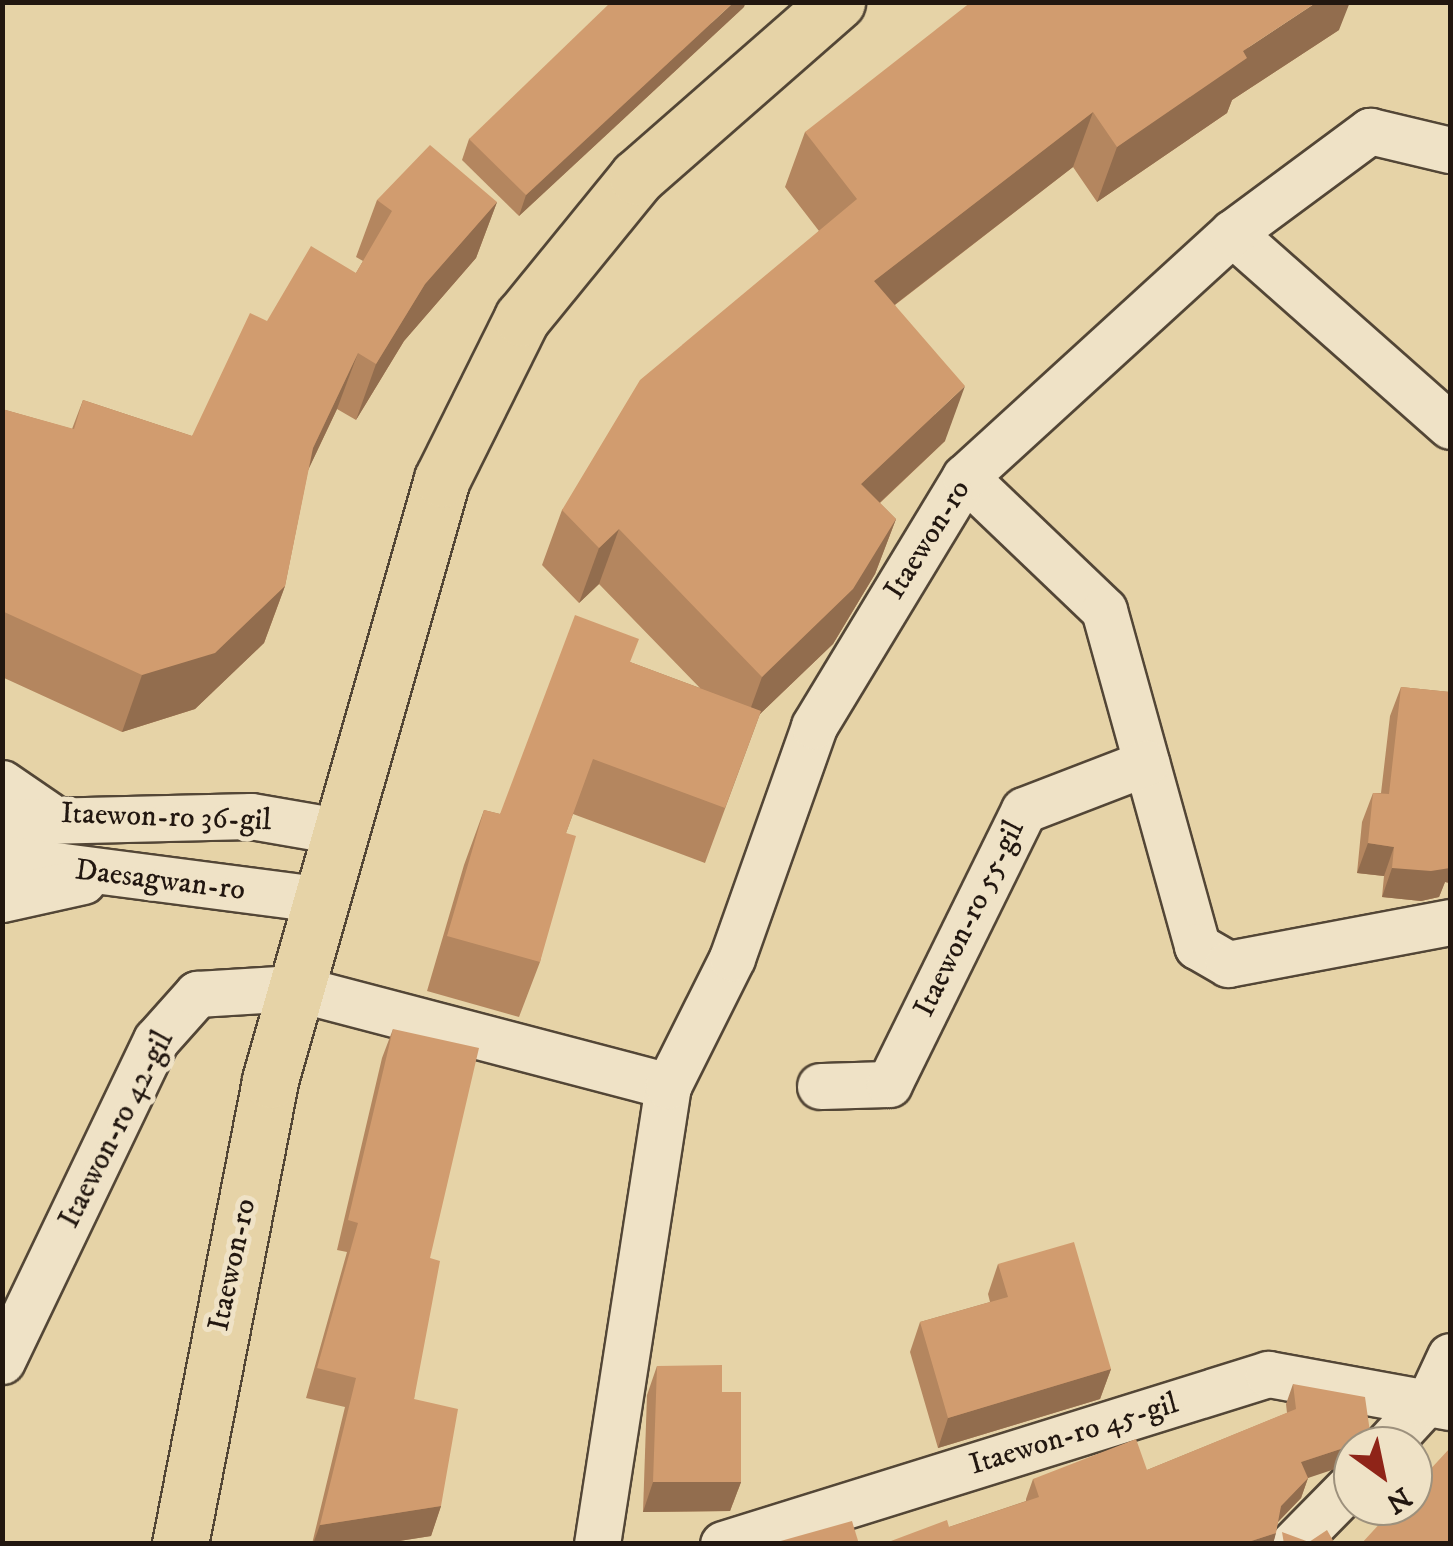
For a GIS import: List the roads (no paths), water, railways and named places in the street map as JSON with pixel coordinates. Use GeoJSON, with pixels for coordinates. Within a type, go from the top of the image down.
{"type":"FeatureCollection","features":[{"type":"Feature","properties":{"kind":"main road","name":"Itaewon-ro"},"geometry":{"type":"LineString","coordinates":[[180,1544],[295,988],[442,479],[522,318],[638,177],[838,2]]}},
{"type":"Feature","properties":{"kind":"street","name":"Itaewon-ro"},"geometry":{"type":"LineString","coordinates":[[598,1544],[668,1086],[732,958],[814,726],[965,477],[1232,233],[1370,131],[1450,150]]}},
{"type":"Feature","properties":{"kind":"street"},"geometry":{"type":"LineString","coordinates":[[1232,233],[1450,426]]}},
{"type":"Feature","properties":{"kind":"street"},"geometry":{"type":"LineString","coordinates":[[965,477],[1104,610],[1197,946],[1228,964],[1450,922]]}},
{"type":"Feature","properties":{"kind":"street","name":"Itaewon-ro 55-gil"},"geometry":{"type":"LineString","coordinates":[[820,1086],[888,1084],[1024,810],[1146,763]]}},
{"type":"Feature","properties":{"kind":"street","name":"Itaewon-ro 36-gil"},"geometry":{"type":"LineString","coordinates":[[2,783],[54,818],[251,816],[338,831]]}},
{"type":"Feature","properties":{"kind":"street"},"geometry":{"type":"LineString","coordinates":[[2,822],[54,818]]}},
{"type":"Feature","properties":{"kind":"street","name":"Daesagwan-ro"},"geometry":{"type":"LineString","coordinates":[[2,858],[101,877],[319,899]]}},
{"type":"Feature","properties":{"kind":"street"},"geometry":{"type":"LineString","coordinates":[[2,900],[101,877]]}},
{"type":"Feature","properties":{"kind":"street"},"geometry":{"type":"LineString","coordinates":[[295,988],[668,1086]]}},
{"type":"Feature","properties":{"kind":"street","name":"Itaewon-ro 42-gil"},"geometry":{"type":"LineString","coordinates":[[2,1361],[156,1040],[197,994],[295,988]]}},
{"type":"Feature","properties":{"kind":"street"},"geometry":{"type":"LineString","coordinates":[[1411,1426],[1441,1402],[1450,1356]]}},
{"type":"Feature","properties":{"kind":"street","name":"Itaewon-ro 45-gil"},"geometry":{"type":"LineString","coordinates":[[723,1544],[1268,1374],[1441,1402]]}},
{"type":"Feature","properties":{"kind":"street"},"geometry":{"type":"LineString","coordinates":[[1303,1541],[1333,1506]]}}]}
